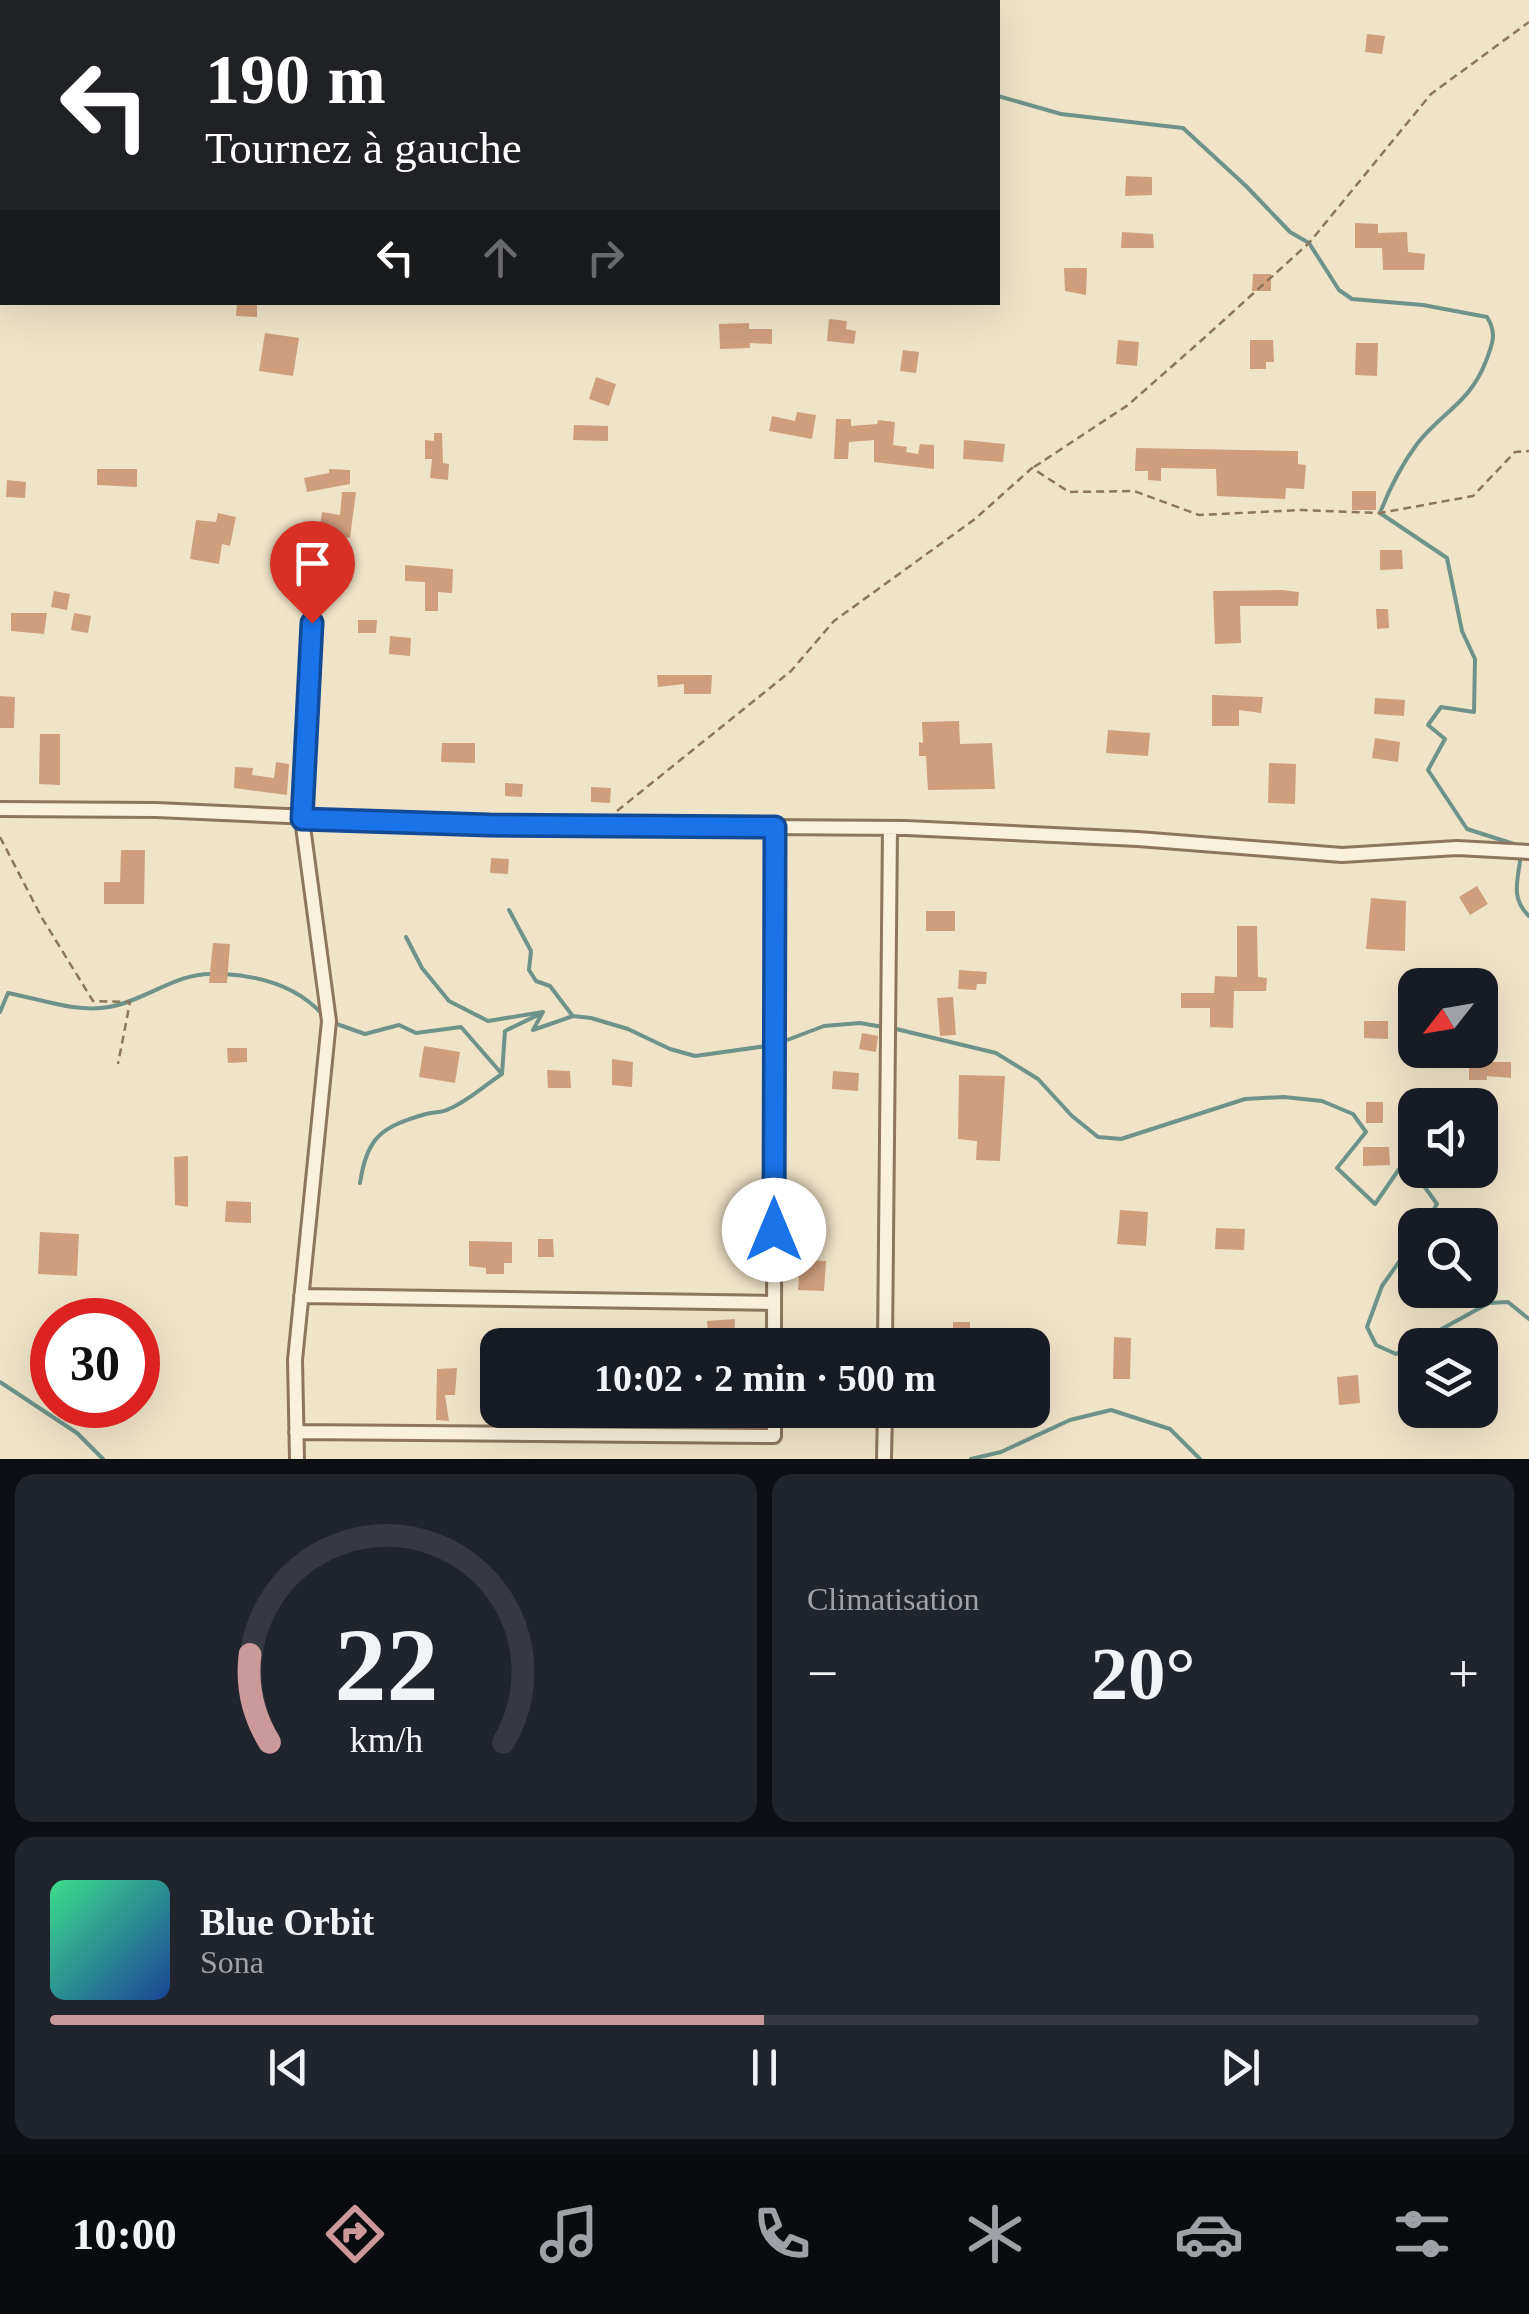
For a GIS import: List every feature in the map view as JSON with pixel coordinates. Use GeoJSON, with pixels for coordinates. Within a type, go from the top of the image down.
{"type":"FeatureCollection","features":[{"type":"Feature","properties":{"kind":"street"},"geometry":{"type":"LineString","coordinates":[[297,1459],[294,1360],[329,1021],[302,819],[312,623]]}},
{"type":"Feature","properties":{"kind":"street"},"geometry":{"type":"LineString","coordinates":[[0,809],[156,810],[302,819],[890,828],[1138,839],[1342,855],[1457,848],[1529,852]]}},
{"type":"Feature","properties":{"kind":"street"},"geometry":{"type":"LineString","coordinates":[[774,1328],[775,827]]}},
{"type":"Feature","properties":{"kind":"street"},"geometry":{"type":"LineString","coordinates":[[885,1328],[890,828]]}},
{"type":"Feature","properties":{"kind":"street"},"geometry":{"type":"LineString","coordinates":[[301,1296],[774,1303]]}},
{"type":"Feature","properties":{"kind":"street"},"geometry":{"type":"LineString","coordinates":[[296,1432],[774,1436],[774,1428]]}},
{"type":"Feature","properties":{"kind":"street"},"geometry":{"type":"LineString","coordinates":[[884,1459],[885,1428]]}},
{"type":"Feature","properties":{"kind":"path"},"geometry":{"type":"LineString","coordinates":[[596,825],[640,796],[791,671],[834,621],[975,519],[1032,468],[1128,405],[1309,243],[1431,94],[1529,22]]}},
{"type":"Feature","properties":{"kind":"path"},"geometry":{"type":"LineString","coordinates":[[1032,468],[1069,492],[1134,491],[1199,515],[1302,510],[1380,513],[1473,496],[1515,452],[1529,451]]}},
{"type":"Feature","properties":{"kind":"path"},"geometry":{"type":"LineString","coordinates":[[0,837],[42,918],[93,1001],[130,1002],[118,1064]]}},
{"type":"Feature","properties":{"kind":"building"},"geometry":{"type":"Polygon","coordinates":[[[1367,34],[1385,36],[1382,54],[1365,52],[1367,34]]]}},
{"type":"Feature","properties":{"kind":"building"},"geometry":{"type":"Polygon","coordinates":[[[1126,176],[1152,177],[1152,195],[1125,196],[1126,176]]]}},
{"type":"Feature","properties":{"kind":"building"},"geometry":{"type":"Polygon","coordinates":[[[1355,223],[1378,224],[1378,233],[1407,232],[1408,252],[1425,254],[1424,270],[1383,270],[1382,248],[1355,248],[1355,223]]]}},
{"type":"Feature","properties":{"kind":"building"},"geometry":{"type":"Polygon","coordinates":[[[1122,232],[1153,234],[1154,248],[1121,248],[1122,232]]]}},
{"type":"Feature","properties":{"kind":"building"},"geometry":{"type":"Polygon","coordinates":[[[1064,268],[1087,268],[1086,295],[1065,291],[1064,268]]]}},
{"type":"Feature","properties":{"kind":"building"},"geometry":{"type":"Polygon","coordinates":[[[1253,274],[1271,274],[1271,291],[1252,291],[1253,274]]]}},
{"type":"Feature","properties":{"kind":"building"},"geometry":{"type":"Polygon","coordinates":[[[237,305],[257,305],[257,317],[236,316],[237,305]]]}},
{"type":"Feature","properties":{"kind":"building"},"geometry":{"type":"Polygon","coordinates":[[[829,319],[847,321],[846,329],[856,331],[854,344],[827,341],[829,319]]]}},
{"type":"Feature","properties":{"kind":"building"},"geometry":{"type":"Polygon","coordinates":[[[749,323],[749,329],[772,329],[772,344],[750,343],[750,348],[720,349],[719,324],[749,323]]]}},
{"type":"Feature","properties":{"kind":"building"},"geometry":{"type":"Polygon","coordinates":[[[265,333],[299,338],[293,376],[259,371],[265,333]]]}},
{"type":"Feature","properties":{"kind":"building"},"geometry":{"type":"Polygon","coordinates":[[[1118,340],[1139,342],[1137,366],[1116,364],[1118,340]]]}},
{"type":"Feature","properties":{"kind":"building"},"geometry":{"type":"Polygon","coordinates":[[[1250,340],[1273,340],[1274,362],[1266,362],[1266,369],[1250,369],[1250,340]]]}},
{"type":"Feature","properties":{"kind":"building"},"geometry":{"type":"Polygon","coordinates":[[[1356,343],[1378,343],[1377,376],[1355,375],[1356,343]]]}},
{"type":"Feature","properties":{"kind":"building"},"geometry":{"type":"Polygon","coordinates":[[[903,350],[919,352],[916,373],[900,371],[903,350]]]}},
{"type":"Feature","properties":{"kind":"building"},"geometry":{"type":"Polygon","coordinates":[[[596,377],[616,384],[609,406],[589,399],[596,377]]]}},
{"type":"Feature","properties":{"kind":"building"},"geometry":{"type":"Polygon","coordinates":[[[797,412],[816,415],[812,439],[769,431],[772,416],[795,421],[797,412]]]}},
{"type":"Feature","properties":{"kind":"building"},"geometry":{"type":"Polygon","coordinates":[[[836,419],[851,419],[851,426],[877,424],[878,420],[895,422],[893,445],[918,454],[920,444],[934,445],[934,469],[874,462],[874,440],[849,442],[848,459],[834,459],[836,419]]]}},
{"type":"Feature","properties":{"kind":"building"},"geometry":{"type":"Polygon","coordinates":[[[574,425],[608,426],[608,441],[573,440],[574,425]]]}},
{"type":"Feature","properties":{"kind":"building"},"geometry":{"type":"Polygon","coordinates":[[[434,433],[442,433],[443,463],[449,464],[448,480],[430,478],[432,459],[425,459],[425,440],[434,441],[434,433]]]}},
{"type":"Feature","properties":{"kind":"building"},"geometry":{"type":"Polygon","coordinates":[[[964,440],[1005,444],[1003,462],[963,459],[964,440]]]}},
{"type":"Feature","properties":{"kind":"building"},"geometry":{"type":"Polygon","coordinates":[[[1136,448],[1298,451],[1298,464],[1306,465],[1304,489],[1286,488],[1285,499],[1217,496],[1216,469],[1161,468],[1161,481],[1148,480],[1148,471],[1135,471],[1136,448]]]}},
{"type":"Feature","properties":{"kind":"building"},"geometry":{"type":"Polygon","coordinates":[[[97,469],[137,469],[137,487],[97,485],[97,469]]]}},
{"type":"Feature","properties":{"kind":"building"},"geometry":{"type":"Polygon","coordinates":[[[329,469],[350,470],[350,484],[307,492],[304,478],[329,473],[329,469]]]}},
{"type":"Feature","properties":{"kind":"building"},"geometry":{"type":"Polygon","coordinates":[[[7,480],[26,482],[25,498],[6,497],[7,480]]]}},
{"type":"Feature","properties":{"kind":"building"},"geometry":{"type":"Polygon","coordinates":[[[1352,491],[1376,491],[1376,510],[1352,510],[1352,491]]]}},
{"type":"Feature","properties":{"kind":"building"},"geometry":{"type":"Polygon","coordinates":[[[342,492],[356,492],[350,538],[319,534],[322,512],[340,515],[342,492]]]}},
{"type":"Feature","properties":{"kind":"building"},"geometry":{"type":"Polygon","coordinates":[[[218,513],[236,517],[230,546],[222,544],[219,564],[190,559],[196,520],[216,522],[218,513]]]}},
{"type":"Feature","properties":{"kind":"building"},"geometry":{"type":"Polygon","coordinates":[[[1380,550],[1402,550],[1403,569],[1380,570],[1380,550]]]}},
{"type":"Feature","properties":{"kind":"building"},"geometry":{"type":"Polygon","coordinates":[[[405,565],[453,569],[452,593],[438,592],[438,611],[425,611],[425,582],[405,581],[405,565]]]}},
{"type":"Feature","properties":{"kind":"building"},"geometry":{"type":"Polygon","coordinates":[[[54,591],[70,594],[67,610],[51,607],[54,591]]]}},
{"type":"Feature","properties":{"kind":"building"},"geometry":{"type":"Polygon","coordinates":[[[1213,591],[1299,592],[1298,606],[1240,606],[1241,643],[1215,644],[1213,591]]]}},
{"type":"Feature","properties":{"kind":"building"},"geometry":{"type":"Polygon","coordinates":[[[1376,609],[1388,609],[1389,628],[1377,629],[1376,609]]]}},
{"type":"Feature","properties":{"kind":"building"},"geometry":{"type":"Polygon","coordinates":[[[11,613],[47,613],[44,634],[11,631],[11,613]]]}},
{"type":"Feature","properties":{"kind":"building"},"geometry":{"type":"Polygon","coordinates":[[[74,613],[91,616],[88,633],[71,630],[74,613]]]}},
{"type":"Feature","properties":{"kind":"building"},"geometry":{"type":"Polygon","coordinates":[[[358,620],[377,620],[376,633],[358,633],[358,620]]]}},
{"type":"Feature","properties":{"kind":"building"},"geometry":{"type":"Polygon","coordinates":[[[390,636],[411,638],[410,656],[389,654],[390,636]]]}},
{"type":"Feature","properties":{"kind":"building"},"geometry":{"type":"Polygon","coordinates":[[[657,675],[712,675],[711,694],[684,694],[684,684],[658,687],[657,675]]]}},
{"type":"Feature","properties":{"kind":"building"},"geometry":{"type":"Polygon","coordinates":[[[1212,695],[1263,697],[1261,713],[1239,710],[1239,726],[1212,726],[1212,695]]]}},
{"type":"Feature","properties":{"kind":"building"},"geometry":{"type":"Polygon","coordinates":[[[0,696],[15,697],[14,728],[0,728],[0,696]]]}},
{"type":"Feature","properties":{"kind":"building"},"geometry":{"type":"Polygon","coordinates":[[[1375,698],[1405,700],[1404,716],[1374,714],[1375,698]]]}},
{"type":"Feature","properties":{"kind":"building"},"geometry":{"type":"Polygon","coordinates":[[[959,721],[960,744],[992,743],[995,789],[928,790],[926,756],[919,756],[922,722],[959,721]]]}},
{"type":"Feature","properties":{"kind":"building"},"geometry":{"type":"Polygon","coordinates":[[[1108,730],[1150,733],[1148,756],[1106,753],[1108,730]]]}},
{"type":"Feature","properties":{"kind":"building"},"geometry":{"type":"Polygon","coordinates":[[[40,734],[60,734],[60,785],[39,784],[40,734]]]}},
{"type":"Feature","properties":{"kind":"building"},"geometry":{"type":"Polygon","coordinates":[[[1375,738],[1400,742],[1398,762],[1372,758],[1375,738]]]}},
{"type":"Feature","properties":{"kind":"building"},"geometry":{"type":"Polygon","coordinates":[[[442,743],[475,743],[475,763],[441,762],[442,743]]]}},
{"type":"Feature","properties":{"kind":"building"},"geometry":{"type":"Polygon","coordinates":[[[276,762],[289,764],[287,795],[234,788],[235,767],[253,768],[252,775],[274,778],[276,762]]]}},
{"type":"Feature","properties":{"kind":"building"},"geometry":{"type":"Polygon","coordinates":[[[1269,763],[1296,764],[1295,804],[1268,803],[1269,763]]]}},
{"type":"Feature","properties":{"kind":"building"},"geometry":{"type":"Polygon","coordinates":[[[505,783],[523,784],[522,797],[505,796],[505,783]]]}},
{"type":"Feature","properties":{"kind":"building"},"geometry":{"type":"Polygon","coordinates":[[[591,787],[611,788],[610,803],[591,802],[591,787]]]}},
{"type":"Feature","properties":{"kind":"building"},"geometry":{"type":"Polygon","coordinates":[[[121,850],[145,850],[144,904],[104,904],[104,882],[120,882],[121,850]]]}},
{"type":"Feature","properties":{"kind":"building"},"geometry":{"type":"Polygon","coordinates":[[[491,858],[509,859],[508,874],[490,873],[491,858]]]}},
{"type":"Feature","properties":{"kind":"building"},"geometry":{"type":"Polygon","coordinates":[[[1477,886],[1488,904],[1470,915],[1459,897],[1477,886]]]}},
{"type":"Feature","properties":{"kind":"building"},"geometry":{"type":"Polygon","coordinates":[[[1371,898],[1406,901],[1405,951],[1366,949],[1371,898]]]}},
{"type":"Feature","properties":{"kind":"building"},"geometry":{"type":"Polygon","coordinates":[[[926,911],[955,911],[955,931],[926,931],[926,911]]]}},
{"type":"Feature","properties":{"kind":"building"},"geometry":{"type":"Polygon","coordinates":[[[1237,926],[1257,926],[1258,977],[1267,978],[1266,991],[1234,991],[1233,1028],[1210,1027],[1210,1008],[1181,1008],[1181,993],[1214,993],[1215,976],[1237,977],[1237,926]]]}},
{"type":"Feature","properties":{"kind":"building"},"geometry":{"type":"Polygon","coordinates":[[[213,943],[230,944],[227,983],[209,983],[213,943]]]}},
{"type":"Feature","properties":{"kind":"building"},"geometry":{"type":"Polygon","coordinates":[[[959,970],[987,972],[986,984],[977,984],[976,990],[958,989],[959,970]]]}},
{"type":"Feature","properties":{"kind":"building"},"geometry":{"type":"Polygon","coordinates":[[[953,997],[956,1035],[940,1036],[937,998],[953,997]]]}},
{"type":"Feature","properties":{"kind":"building"},"geometry":{"type":"Polygon","coordinates":[[[1364,1021],[1388,1021],[1388,1039],[1364,1038],[1364,1021]]]}},
{"type":"Feature","properties":{"kind":"building"},"geometry":{"type":"Polygon","coordinates":[[[862,1033],[878,1036],[876,1052],[859,1049],[862,1033]]]}},
{"type":"Feature","properties":{"kind":"building"},"geometry":{"type":"Polygon","coordinates":[[[424,1046],[460,1052],[455,1083],[419,1077],[424,1046]]]}},
{"type":"Feature","properties":{"kind":"building"},"geometry":{"type":"Polygon","coordinates":[[[227,1048],[247,1048],[247,1062],[228,1063],[227,1048]]]}},
{"type":"Feature","properties":{"kind":"building"},"geometry":{"type":"Polygon","coordinates":[[[612,1059],[633,1062],[632,1087],[612,1085],[612,1059]]]}},
{"type":"Feature","properties":{"kind":"building"},"geometry":{"type":"Polygon","coordinates":[[[1498,1062],[1511,1062],[1511,1078],[1487,1076],[1487,1080],[1469,1080],[1469,1068],[1498,1068],[1498,1062]]]}},
{"type":"Feature","properties":{"kind":"building"},"geometry":{"type":"Polygon","coordinates":[[[547,1070],[570,1071],[571,1088],[548,1088],[547,1070]]]}},
{"type":"Feature","properties":{"kind":"building"},"geometry":{"type":"Polygon","coordinates":[[[833,1071],[859,1073],[858,1091],[832,1089],[833,1071]]]}},
{"type":"Feature","properties":{"kind":"building"},"geometry":{"type":"Polygon","coordinates":[[[959,1075],[1005,1076],[1000,1161],[976,1160],[977,1141],[958,1139],[959,1075]]]}},
{"type":"Feature","properties":{"kind":"building"},"geometry":{"type":"Polygon","coordinates":[[[1366,1102],[1383,1102],[1383,1123],[1366,1123],[1366,1102]]]}},
{"type":"Feature","properties":{"kind":"building"},"geometry":{"type":"Polygon","coordinates":[[[1363,1147],[1389,1147],[1390,1165],[1363,1166],[1363,1147]]]}},
{"type":"Feature","properties":{"kind":"building"},"geometry":{"type":"Polygon","coordinates":[[[188,1156],[188,1207],[175,1205],[174,1157],[188,1156]]]}},
{"type":"Feature","properties":{"kind":"building"},"geometry":{"type":"Polygon","coordinates":[[[226,1201],[251,1202],[251,1223],[225,1222],[226,1201]]]}},
{"type":"Feature","properties":{"kind":"building"},"geometry":{"type":"Polygon","coordinates":[[[1120,1210],[1148,1212],[1146,1246],[1117,1244],[1120,1210]]]}},
{"type":"Feature","properties":{"kind":"building"},"geometry":{"type":"Polygon","coordinates":[[[1216,1228],[1245,1229],[1244,1250],[1215,1249],[1216,1228]]]}},
{"type":"Feature","properties":{"kind":"building"},"geometry":{"type":"Polygon","coordinates":[[[40,1232],[79,1234],[77,1276],[38,1274],[40,1232]]]}},
{"type":"Feature","properties":{"kind":"building"},"geometry":{"type":"Polygon","coordinates":[[[538,1239],[553,1239],[554,1257],[538,1257],[538,1239]]]}},
{"type":"Feature","properties":{"kind":"building"},"geometry":{"type":"Polygon","coordinates":[[[469,1241],[512,1242],[512,1263],[504,1263],[504,1274],[486,1274],[486,1268],[469,1266],[469,1241]]]}},
{"type":"Feature","properties":{"kind":"building"},"geometry":{"type":"Polygon","coordinates":[[[791,1259],[826,1261],[824,1291],[798,1290],[799,1277],[790,1276],[791,1259]]]}},
{"type":"Feature","properties":{"kind":"building"},"geometry":{"type":"Polygon","coordinates":[[[735,1319],[735,1328],[708,1328],[707,1321],[735,1319]]]}},
{"type":"Feature","properties":{"kind":"building"},"geometry":{"type":"Polygon","coordinates":[[[953,1322],[970,1322],[970,1328],[953,1328],[953,1322]]]}},
{"type":"Feature","properties":{"kind":"building"},"geometry":{"type":"Polygon","coordinates":[[[1114,1337],[1131,1338],[1130,1379],[1113,1379],[1114,1337]]]}},
{"type":"Feature","properties":{"kind":"building"},"geometry":{"type":"Polygon","coordinates":[[[457,1368],[455,1395],[445,1395],[449,1421],[436,1420],[437,1369],[457,1368]]]}},
{"type":"Feature","properties":{"kind":"building"},"geometry":{"type":"Polygon","coordinates":[[[1358,1375],[1360,1403],[1339,1405],[1337,1377],[1358,1375]]]}},
{"type":"Feature","properties":{"kind":"waterway"},"geometry":{"type":"LineString","coordinates":[[1000,97],[1061,114],[1183,128],[1290,232],[1309,243],[1339,290],[1352,299],[1423,305],[1487,317],[1493,338],[1479,375],[1464,397],[1417,444],[1380,513],[1447,558],[1462,631],[1475,659],[1474,712],[1441,707],[1428,725],[1445,739],[1428,770],[1467,829],[1517,845]]}},
{"type":"Feature","properties":{"kind":"waterway"},"geometry":{"type":"LineString","coordinates":[[1521,853],[1517,894],[1529,916]]}},
{"type":"Feature","properties":{"kind":"waterway"},"geometry":{"type":"LineString","coordinates":[[509,910],[531,951],[529,970],[536,981],[550,986],[572,1015]]}},
{"type":"Feature","properties":{"kind":"waterway"},"geometry":{"type":"LineString","coordinates":[[406,937],[422,968],[449,1001],[488,1021],[543,1012],[533,1030],[573,1016],[591,1018],[695,1056],[774,1045],[824,1026],[860,1023],[883,1027]]}},
{"type":"Feature","properties":{"kind":"waterway"},"geometry":{"type":"LineString","coordinates":[[0,1012],[8,993],[71,1007],[109,1007],[187,977],[214,974]]}},
{"type":"Feature","properties":{"kind":"waterway"},"geometry":{"type":"LineString","coordinates":[[224,974],[278,985],[302,997],[323,1015]]}},
{"type":"Feature","properties":{"kind":"waterway"},"geometry":{"type":"LineString","coordinates":[[334,1023],[365,1034],[399,1025],[416,1033],[461,1027],[502,1074],[505,1031],[540,1014]]}},
{"type":"Feature","properties":{"kind":"waterway"},"geometry":{"type":"LineString","coordinates":[[892,1028],[996,1053],[1038,1079],[1098,1137],[1121,1139],[1245,1099],[1284,1097],[1322,1101],[1353,1114],[1366,1132],[1337,1168],[1375,1204],[1398,1171]]}},
{"type":"Feature","properties":{"kind":"waterway"},"geometry":{"type":"LineString","coordinates":[[360,1183],[372,1144],[387,1129],[456,1106],[502,1074]]}},
{"type":"Feature","properties":{"kind":"waterway"},"geometry":{"type":"LineString","coordinates":[[1426,1188],[1437,1204],[1435,1208]]}},
{"type":"Feature","properties":{"kind":"waterway"},"geometry":{"type":"LineString","coordinates":[[1398,1263],[1382,1286],[1367,1327],[1376,1345],[1396,1354],[1480,1308]]}},
{"type":"Feature","properties":{"kind":"waterway"},"geometry":{"type":"LineString","coordinates":[[1498,1303],[1508,1302],[1529,1319]]}},
{"type":"Feature","properties":{"kind":"waterway"},"geometry":{"type":"LineString","coordinates":[[0,1382],[77,1433],[103,1459]]}},
{"type":"Feature","properties":{"kind":"waterway"},"geometry":{"type":"LineString","coordinates":[[971,1459],[1001,1452],[1070,1420],[1111,1410],[1170,1429],[1200,1459]]}},
{"type":"Feature","properties":{"kind":"route"},"geometry":{"type":"LineString","coordinates":[[312,623],[302,819],[775,827],[774,1230]]}}]}
